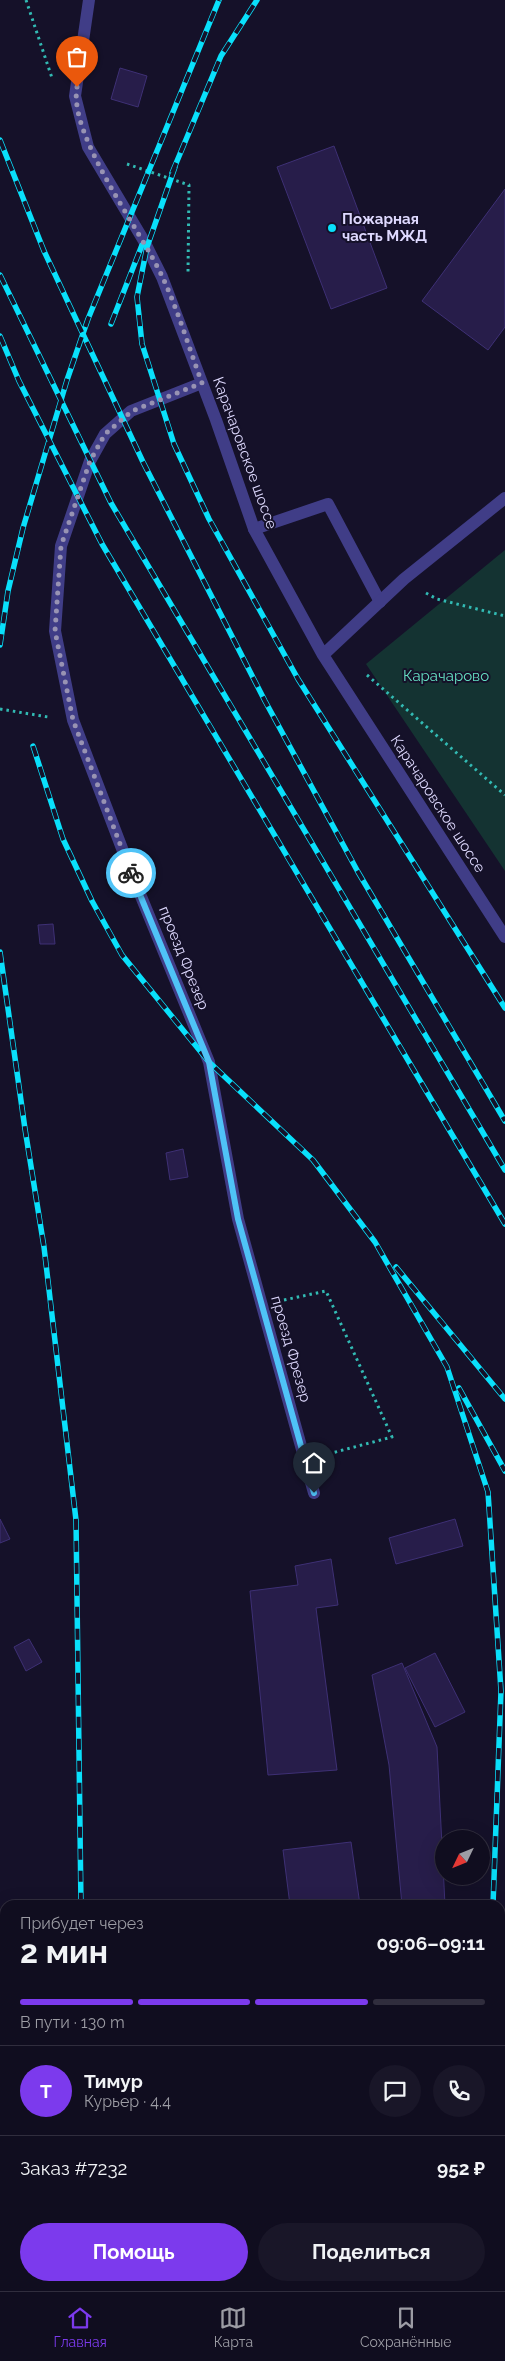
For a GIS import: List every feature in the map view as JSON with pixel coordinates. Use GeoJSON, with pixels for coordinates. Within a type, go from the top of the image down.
{"type":"FeatureCollection","features":[{"type":"Feature","properties":{"kind":"street","name":"Карачаровское шоссе"},"geometry":{"type":"LineString","coordinates":[[89,0],[75,96],[88,147],[144,241],[162,278],[254,529],[323,655],[505,938]]}},
{"type":"Feature","properties":{"kind":"street","name":"проезд Фрезер"},"geometry":{"type":"LineString","coordinates":[[202,383],[132,411],[105,434],[90,461],[61,546],[55,631],[73,720],[131,872],[209,1062],[238,1219],[314,1493]]}},
{"type":"Feature","properties":{"kind":"street"},"geometry":{"type":"LineString","coordinates":[[323,655],[404,579],[505,498]]}},
{"type":"Feature","properties":{"kind":"street"},"geometry":{"type":"LineString","coordinates":[[254,529],[328,504],[380,602]]}},
{"type":"Feature","properties":{"kind":"path"},"geometry":{"type":"LineString","coordinates":[[26,0],[52,79],[77,87]]}},
{"type":"Feature","properties":{"kind":"path"},"geometry":{"type":"LineString","coordinates":[[404,579],[437,599],[505,616]]}},
{"type":"Feature","properties":{"kind":"path"},"geometry":{"type":"LineString","coordinates":[[364,672],[505,795]]}},
{"type":"Feature","properties":{"kind":"path"},"geometry":{"type":"LineString","coordinates":[[0,709],[73,720]]}},
{"type":"Feature","properties":{"kind":"path"},"geometry":{"type":"LineString","coordinates":[[262,1306],[326,1291],[392,1437],[305,1461]]}},
{"type":"Feature","properties":{"kind":"green space","name":"Карачарово"},"geometry":{"type":"Polygon","coordinates":[[[505,550],[505,871],[366,664],[505,550]]]}},
{"type":"Feature","properties":{"kind":"building"},"geometry":{"type":"Polygon","coordinates":[[[120,68],[147,76],[138,107],[111,99],[120,68]]]}},
{"type":"Feature","properties":{"kind":"building","name":"Пожарная часть МЖД"},"geometry":{"type":"Polygon","coordinates":[[[334,146],[387,288],[331,309],[277,167],[334,146]]]}},
{"type":"Feature","properties":{"kind":"building"},"geometry":{"type":"Polygon","coordinates":[[[505,189],[505,327],[488,350],[422,301],[505,189]]]}},
{"type":"Feature","properties":{"kind":"building"},"geometry":{"type":"Polygon","coordinates":[[[53,924],[55,944],[40,944],[38,925],[53,924]]]}},
{"type":"Feature","properties":{"kind":"building"},"geometry":{"type":"Polygon","coordinates":[[[183,1149],[188,1177],[170,1180],[166,1153],[183,1149]]]}},
{"type":"Feature","properties":{"kind":"building"},"geometry":{"type":"Polygon","coordinates":[[[0,1519],[10,1539],[0,1543],[0,1519]]]}},
{"type":"Feature","properties":{"kind":"building"},"geometry":{"type":"Polygon","coordinates":[[[455,1519],[463,1546],[396,1564],[389,1538],[455,1519]]]}},
{"type":"Feature","properties":{"kind":"building"},"geometry":{"type":"Polygon","coordinates":[[[331,1559],[338,1605],[316,1608],[337,1770],[268,1775],[250,1591],[298,1585],[295,1566],[331,1559]]]}},
{"type":"Feature","properties":{"kind":"building"},"geometry":{"type":"Polygon","coordinates":[[[29,1639],[42,1662],[26,1671],[14,1647],[29,1639]]]}},
{"type":"Feature","properties":{"kind":"building"},"geometry":{"type":"Polygon","coordinates":[[[435,1653],[465,1712],[435,1727],[405,1668],[435,1653]]]}},
{"type":"Feature","properties":{"kind":"building"},"geometry":{"type":"Polygon","coordinates":[[[402,1663],[437,1747],[441,1830],[435,1830],[435,1885],[444,1885],[445,1900],[402,1900],[389,1765],[372,1675],[402,1663]]]}},
{"type":"Feature","properties":{"kind":"building"},"geometry":{"type":"Polygon","coordinates":[[[351,1842],[359,1900],[289,1900],[283,1850],[351,1842]]]}},
{"type":"Feature","properties":{"kind":"railway"},"geometry":{"type":"LineString","coordinates":[[0,645],[8,591],[23,528],[67,380],[88,319],[219,0]]}},
{"type":"Feature","properties":{"kind":"railway"},"geometry":{"type":"LineString","coordinates":[[172,173],[221,56],[257,0]]}},
{"type":"Feature","properties":{"kind":"railway"},"geometry":{"type":"LineString","coordinates":[[0,140],[44,251],[143,462],[265,701],[358,872],[505,1121]]}},
{"type":"Feature","properties":{"kind":"railway"},"geometry":{"type":"LineString","coordinates":[[175,167],[147,247],[137,297],[142,344],[174,444],[209,519],[298,679],[505,1008]]}},
{"type":"Feature","properties":{"kind":"railway"},"geometry":{"type":"LineString","coordinates":[[111,324],[142,245]]}},
{"type":"Feature","properties":{"kind":"railway"},"geometry":{"type":"LineString","coordinates":[[0,275],[111,503],[505,1170]]}},
{"type":"Feature","properties":{"kind":"railway"},"geometry":{"type":"LineString","coordinates":[[0,336],[19,381],[102,544],[505,1224]]}},
{"type":"Feature","properties":{"kind":"railway"},"geometry":{"type":"LineString","coordinates":[[33,746],[63,839],[92,901],[122,955],[209,1062],[313,1160],[375,1242],[447,1367],[488,1492],[501,1691],[493,1900]]}},
{"type":"Feature","properties":{"kind":"railway"},"geometry":{"type":"LineString","coordinates":[[0,952],[44,1247],[76,1520],[81,1900]]}},
{"type":"Feature","properties":{"kind":"railway"},"geometry":{"type":"LineString","coordinates":[[396,1267],[505,1399]]}},
{"type":"Feature","properties":{"kind":"railway"},"geometry":{"type":"LineString","coordinates":[[459,1388],[505,1471]]}},
{"type":"Feature","properties":{"kind":"way so far"},"geometry":{"type":"LineString","coordinates":[[77,87],[75,96],[88,147],[144,241],[162,278],[202,383],[132,411],[105,434],[90,461],[61,546],[55,631],[73,720],[131,873]]}},
{"type":"Feature","properties":{"kind":"place","name":"Пожарная часть МЖД"},"geometry":{"type":"Point","coordinates":[332,228]}},
{"type":"Feature","properties":{"kind":"route"},"geometry":{"type":"LineString","coordinates":[[131,873],[209,1062],[238,1219],[314,1493]]}}]}
